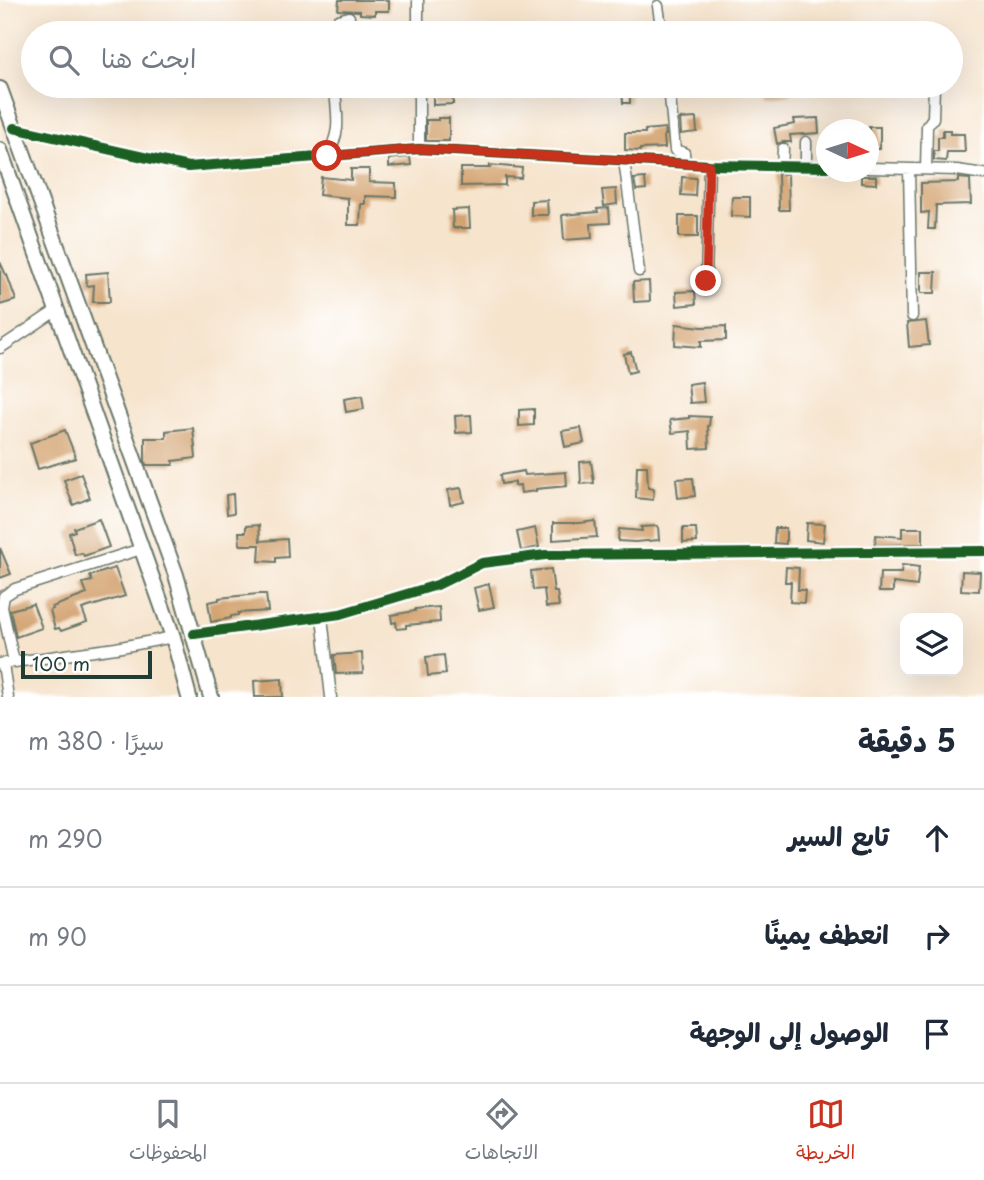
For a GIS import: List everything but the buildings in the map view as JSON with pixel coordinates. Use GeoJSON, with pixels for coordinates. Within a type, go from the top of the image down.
{"type":"FeatureCollection","features":[{"type":"Feature","properties":{"kind":"main road"},"geometry":{"type":"LineString","coordinates":[[0,89],[176,575],[211,697]]}},
{"type":"Feature","properties":{"kind":"main road"},"geometry":{"type":"LineString","coordinates":[[0,150],[173,637],[189,697]]}},
{"type":"Feature","properties":{"kind":"street"},"geometry":{"type":"LineString","coordinates":[[418,0],[418,21]]}},
{"type":"Feature","properties":{"kind":"street"},"geometry":{"type":"LineString","coordinates":[[658,6],[660,21]]}},
{"type":"Feature","properties":{"kind":"street"},"geometry":{"type":"LineString","coordinates":[[338,21],[349,17]]}},
{"type":"Feature","properties":{"kind":"street"},"geometry":{"type":"LineString","coordinates":[[327,156],[334,144],[339,125],[336,98]]}},
{"type":"Feature","properties":{"kind":"street"},"geometry":{"type":"LineString","coordinates":[[419,98],[419,149]]}},
{"type":"Feature","properties":{"kind":"street"},"geometry":{"type":"LineString","coordinates":[[670,98],[675,150],[684,153],[685,164]]}},
{"type":"Feature","properties":{"kind":"street"},"geometry":{"type":"LineString","coordinates":[[926,169],[927,126],[933,118],[934,98]]}},
{"type":"Feature","properties":{"kind":"street"},"geometry":{"type":"LineString","coordinates":[[15,128],[188,167],[419,149],[685,164],[816,167]]}},
{"type":"Feature","properties":{"kind":"street"},"geometry":{"type":"LineString","coordinates":[[806,142],[806,167]]}},
{"type":"Feature","properties":{"kind":"street"},"geometry":{"type":"LineString","coordinates":[[782,167],[783,149]]}},
{"type":"Feature","properties":{"kind":"street"},"geometry":{"type":"LineString","coordinates":[[624,160],[639,271]]}},
{"type":"Feature","properties":{"kind":"street"},"geometry":{"type":"LineString","coordinates":[[706,281],[709,165]]}},
{"type":"Feature","properties":{"kind":"street"},"geometry":{"type":"LineString","coordinates":[[879,168],[957,170],[984,174]]}},
{"type":"Feature","properties":{"kind":"street"},"geometry":{"type":"LineString","coordinates":[[909,169],[912,316]]}},
{"type":"Feature","properties":{"kind":"street"},"geometry":{"type":"LineString","coordinates":[[0,348],[57,310]]}},
{"type":"Feature","properties":{"kind":"street"},"geometry":{"type":"LineString","coordinates":[[8,697],[2,607],[4,596],[15,589],[141,549]]}},
{"type":"Feature","properties":{"kind":"street"},"geometry":{"type":"LineString","coordinates":[[194,634],[340,614],[437,585],[482,563],[545,555],[984,551]]}},
{"type":"Feature","properties":{"kind":"street"},"geometry":{"type":"LineString","coordinates":[[322,617],[331,697]]}},
{"type":"Feature","properties":{"kind":"street"},"geometry":{"type":"LineString","coordinates":[[6,663],[116,648],[173,637]]}},
{"type":"Feature","properties":{"kind":"cycle path"},"geometry":{"type":"LineString","coordinates":[[14,128],[188,167],[419,149],[709,165],[816,167]]}},
{"type":"Feature","properties":{"kind":"cycle path"},"geometry":{"type":"LineString","coordinates":[[194,634],[340,614],[437,585],[482,563],[545,555],[984,551]]}},
{"type":"Feature","properties":{"kind":"route"},"geometry":{"type":"LineString","coordinates":[[327,156],[419,149],[709,165],[706,281]]}}]}
